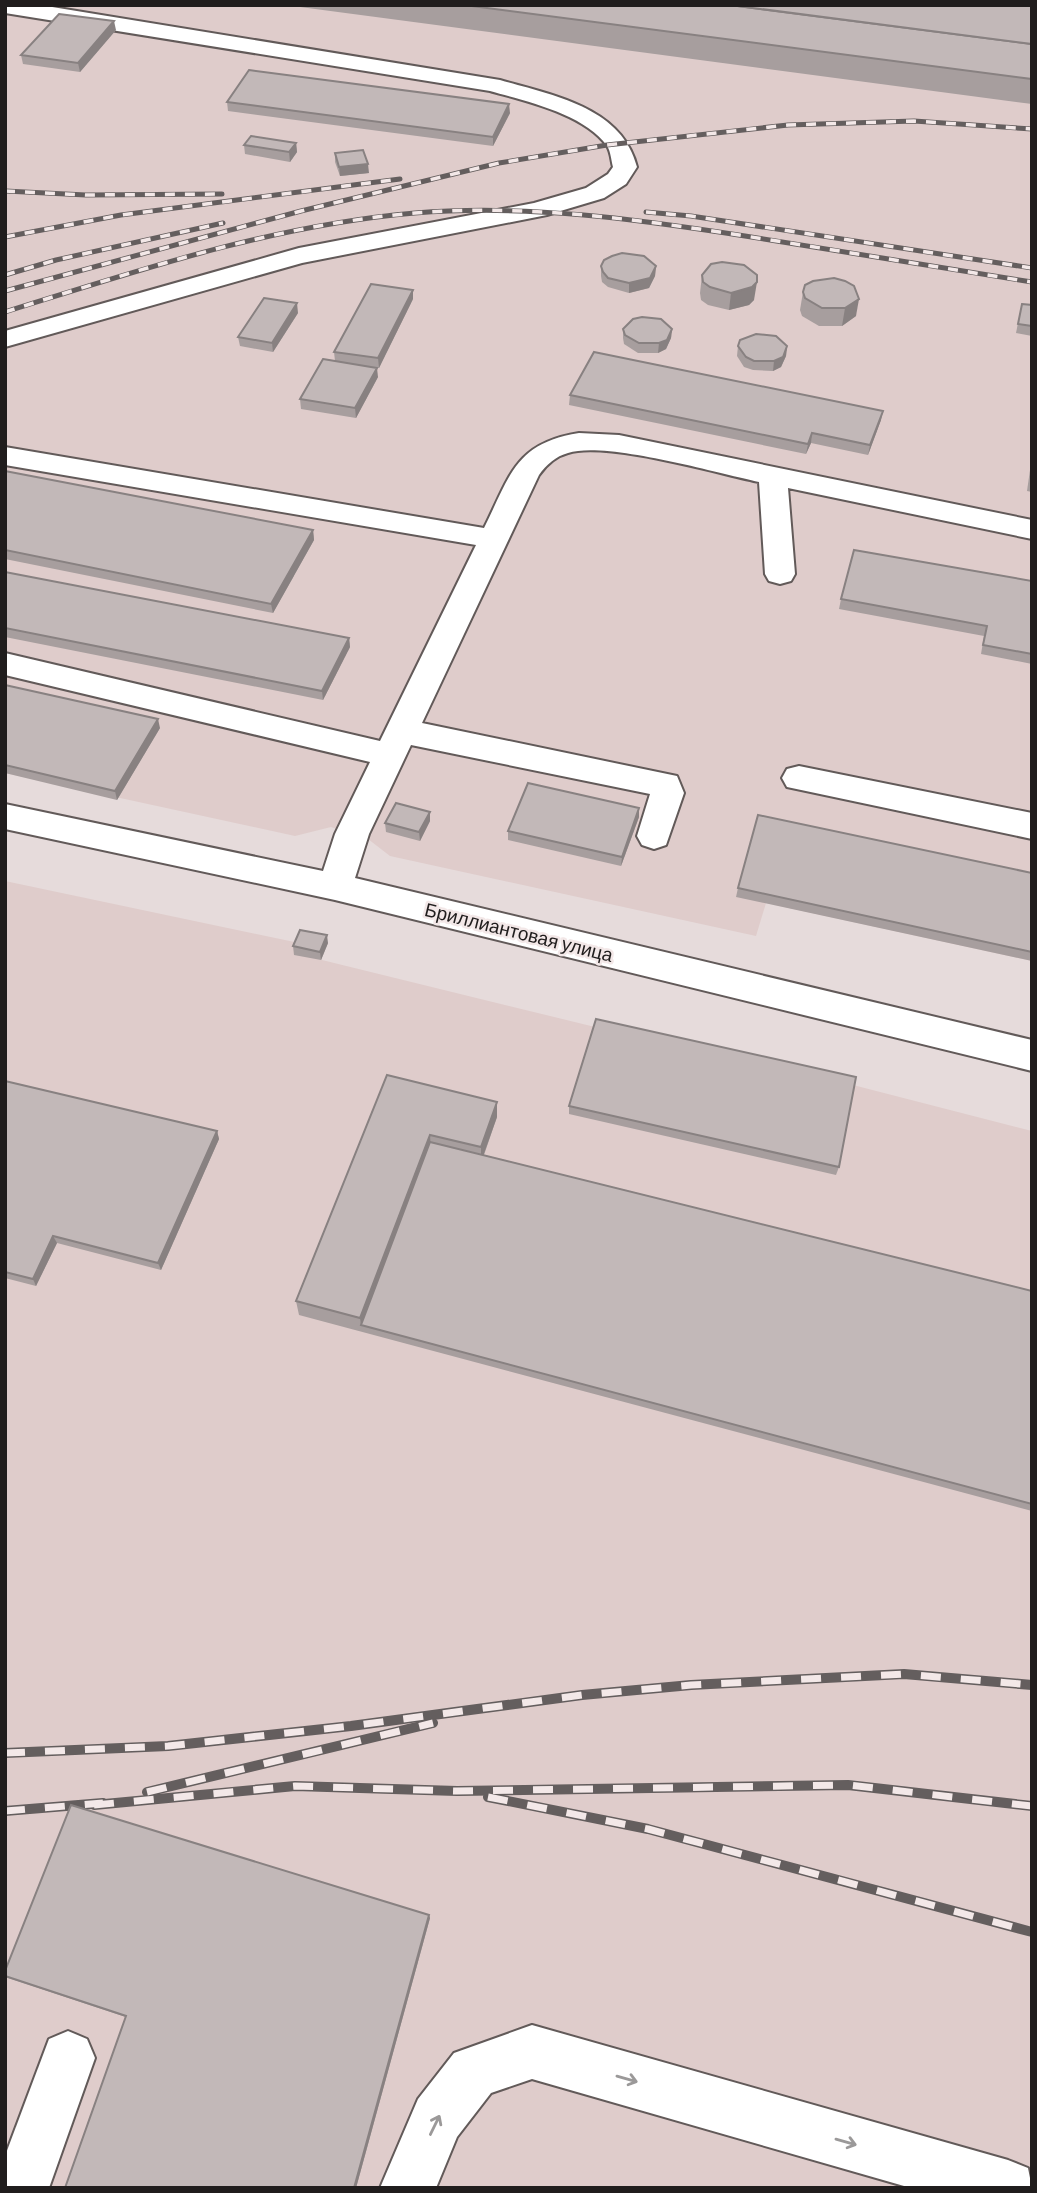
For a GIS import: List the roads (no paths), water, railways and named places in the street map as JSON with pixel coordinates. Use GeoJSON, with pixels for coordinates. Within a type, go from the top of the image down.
{"type":"FeatureCollection","features":[{"type":"Feature","properties":{"kind":"street"},"geometry":{"type":"LineString","coordinates":[[5,6],[492,85],[556,104],[589,121],[618,144],[625,167],[617,179],[595,193],[538,210],[299,256],[5,339]]}},
{"type":"Feature","properties":{"kind":"street"},"geometry":{"type":"LineString","coordinates":[[335,887],[352,834],[532,462],[545,452],[565,443],[592,440],[619,444],[1032,530]]}},
{"type":"Feature","properties":{"kind":"street"},"geometry":{"type":"LineString","coordinates":[[5,456],[495,539]]}},
{"type":"Feature","properties":{"kind":"street"},"geometry":{"type":"LineString","coordinates":[[773,477],[780,574]]}},
{"type":"Feature","properties":{"kind":"street"},"geometry":{"type":"LineString","coordinates":[[5,664],[396,743],[665,785],[667,793],[654,836]]}},
{"type":"Feature","properties":{"kind":"street"},"geometry":{"type":"LineString","coordinates":[[799,778],[1032,826]]}},
{"type":"Feature","properties":{"kind":"street","name":"Бриллиантовая улица"},"geometry":{"type":"LineString","coordinates":[[5,816],[335,887],[1032,1056]]}},
{"type":"Feature","properties":{"kind":"street"},"geometry":{"type":"LineString","coordinates":[[408,2188],[437,2118],[472,2073],[532,2052],[1008,2188]]}},
{"type":"Feature","properties":{"kind":"street"},"geometry":{"type":"LineString","coordinates":[[21,2188],[68,2058]]}},
{"type":"Feature","properties":{"kind":"railway"},"geometry":{"type":"LineString","coordinates":[[5,291],[301,211],[499,163],[607,145],[788,125],[914,121],[1032,129]]}},
{"type":"Feature","properties":{"kind":"railway"},"geometry":{"type":"LineString","coordinates":[[5,237],[121,215],[400,179]]}},
{"type":"Feature","properties":{"kind":"railway"},"geometry":{"type":"LineString","coordinates":[[5,191],[86,195],[222,194]]}},
{"type":"Feature","properties":{"kind":"railway"},"geometry":{"type":"LineString","coordinates":[[5,312],[156,265],[259,239],[362,219],[457,211],[539,212],[663,224],[1032,282]]}},
{"type":"Feature","properties":{"kind":"railway"},"geometry":{"type":"LineString","coordinates":[[646,212],[691,216],[1032,268]]}},
{"type":"Feature","properties":{"kind":"railway"},"geometry":{"type":"LineString","coordinates":[[5,275],[56,260],[223,223]]}},
{"type":"Feature","properties":{"kind":"railway"},"geometry":{"type":"LineString","coordinates":[[5,1753],[168,1746],[351,1726],[582,1695],[691,1685],[904,1674],[1032,1685]]}},
{"type":"Feature","properties":{"kind":"railway"},"geometry":{"type":"LineString","coordinates":[[147,1792],[433,1723]]}},
{"type":"Feature","properties":{"kind":"railway"},"geometry":{"type":"LineString","coordinates":[[94,1805],[295,1786],[457,1791],[848,1785],[1032,1806]]}},
{"type":"Feature","properties":{"kind":"railway"},"geometry":{"type":"LineString","coordinates":[[488,1797],[648,1829],[1032,1932]]}},
{"type":"Feature","properties":{"kind":"railway"},"geometry":{"type":"LineString","coordinates":[[5,1811],[103,1803]]}}]}
